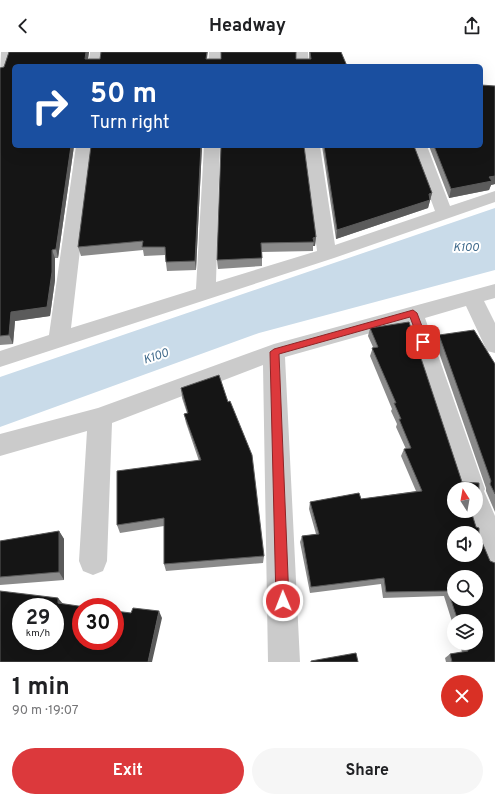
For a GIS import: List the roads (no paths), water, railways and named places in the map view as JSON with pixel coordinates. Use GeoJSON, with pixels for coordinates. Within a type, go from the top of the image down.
{"type":"FeatureCollection","features":[{"type":"Feature","properties":{"kind":"street"},"geometry":{"type":"LineString","coordinates":[[0,71],[7,52]]}},
{"type":"Feature","properties":{"kind":"street"},"geometry":{"type":"LineString","coordinates":[[94,64],[96,52]]}},
{"type":"Feature","properties":{"kind":"street"},"geometry":{"type":"LineString","coordinates":[[214,64],[215,52]]}},
{"type":"Feature","properties":{"kind":"street"},"geometry":{"type":"LineString","coordinates":[[302,52],[303,64]]}},
{"type":"Feature","properties":{"kind":"street"},"geometry":{"type":"LineString","coordinates":[[59,340],[84,148]]}},
{"type":"Feature","properties":{"kind":"street"},"geometry":{"type":"LineString","coordinates":[[206,293],[212,148]]}},
{"type":"Feature","properties":{"kind":"street"},"geometry":{"type":"LineString","coordinates":[[312,148],[327,254]]}},
{"type":"Feature","properties":{"kind":"street"},"geometry":{"type":"LineString","coordinates":[[420,148],[444,212]]}},
{"type":"Feature","properties":{"kind":"street"},"geometry":{"type":"LineString","coordinates":[[0,359],[327,254],[444,212],[495,196]]}},
{"type":"Feature","properties":{"kind":"street"},"geometry":{"type":"LineString","coordinates":[[0,445],[100,417],[274,352],[495,291]]}},
{"type":"Feature","properties":{"kind":"street"},"geometry":{"type":"LineString","coordinates":[[472,297],[495,345]]}},
{"type":"Feature","properties":{"kind":"street"},"geometry":{"type":"LineString","coordinates":[[413,313],[470,482]]}},
{"type":"Feature","properties":{"kind":"street"},"geometry":{"type":"LineString","coordinates":[[274,352],[282,540],[284,662]]}},
{"type":"Feature","properties":{"kind":"street"},"geometry":{"type":"LineString","coordinates":[[93,561],[100,417]]}},
{"type":"Feature","properties":{"kind":"street"},"geometry":{"type":"LineString","coordinates":[[482,518],[495,556]]}},
{"type":"Feature","properties":{"kind":"water","name":"K100"},"geometry":{"type":"Polygon","coordinates":[[[495,208],[495,270],[259,333],[0,427],[0,377],[495,208]]]}}]}
